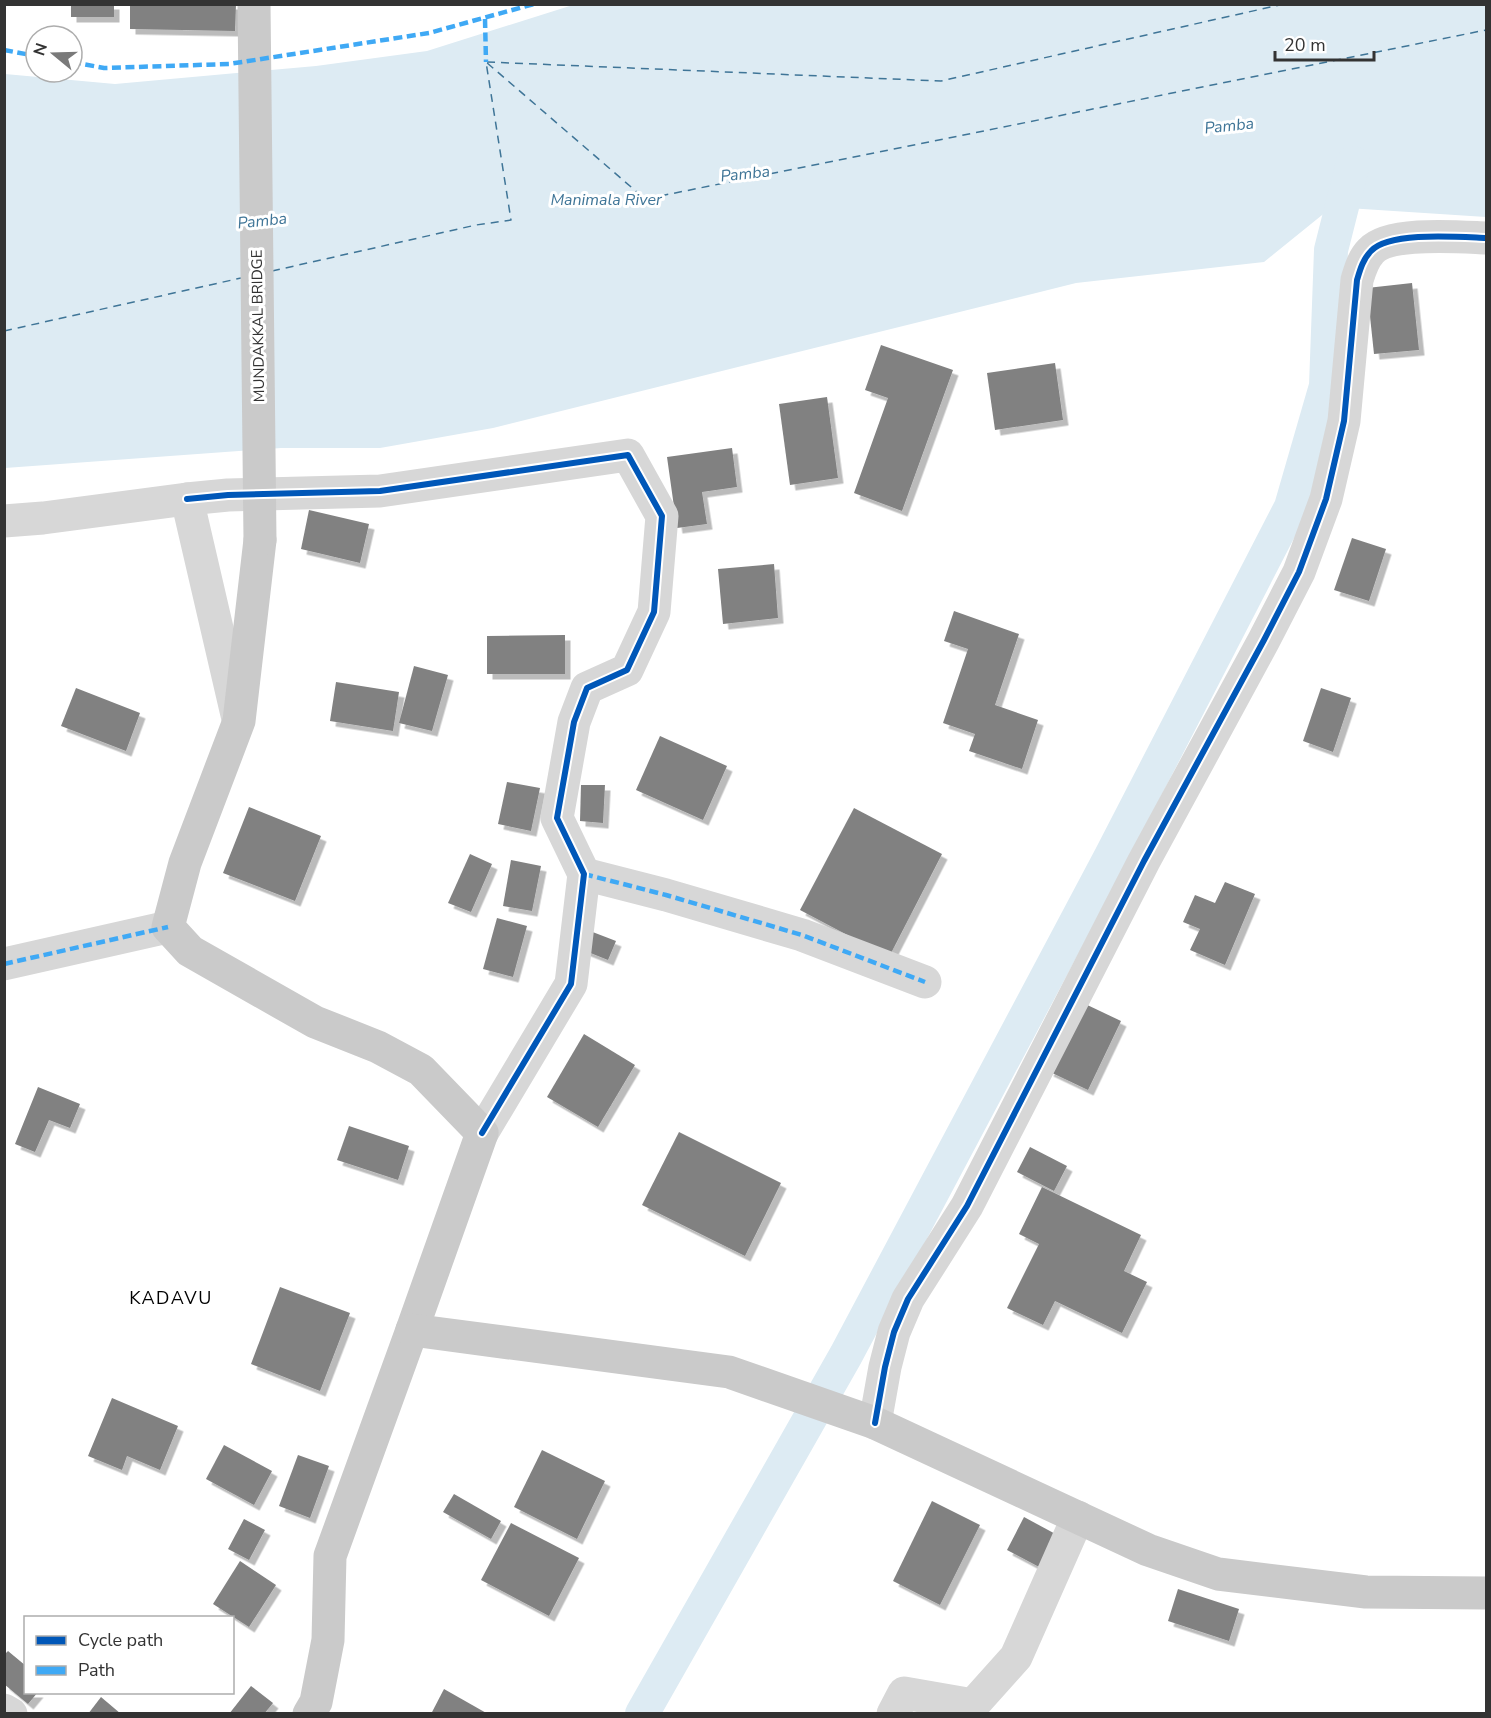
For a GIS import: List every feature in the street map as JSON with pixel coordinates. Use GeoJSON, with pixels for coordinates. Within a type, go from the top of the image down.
{"type":"FeatureCollection","features":[{"type":"Feature","properties":{"kind":"main road","name":"MUNDAKKAL BRIDGE"},"geometry":{"type":"LineString","coordinates":[[168,927],[185,863],[238,721],[260,540],[254,4]]}},
{"type":"Feature","properties":{"kind":"main road"},"geometry":{"type":"LineString","coordinates":[[168,927],[190,951],[315,1022],[378,1047],[421,1070],[482,1132],[330,1556],[328,1640],[316,1702],[309,1713]]}},
{"type":"Feature","properties":{"kind":"main road"},"geometry":{"type":"LineString","coordinates":[[412,1330],[729,1372],[863,1418],[1148,1550],[1218,1574],[1366,1592],[1486,1593]]}},
{"type":"Feature","properties":{"kind":"street"},"geometry":{"type":"LineString","coordinates":[[863,1418],[908,1299],[968,1206],[1144,861],[1299,572],[1326,499],[1344,422],[1357,280],[1364,261],[1373,249],[1387,242],[1407,238],[1486,238]]}},
{"type":"Feature","properties":{"kind":"street"},"geometry":{"type":"LineString","coordinates":[[4,521],[43,518],[187,498],[380,490],[628,455],[662,516],[654,612],[627,670],[587,688],[574,722],[557,818],[584,874],[571,984],[482,1132]]}},
{"type":"Feature","properties":{"kind":"street"},"geometry":{"type":"LineString","coordinates":[[187,498],[238,721]]}},
{"type":"Feature","properties":{"kind":"street"},"geometry":{"type":"LineString","coordinates":[[584,874],[666,895],[802,935],[925,982]]}},
{"type":"Feature","properties":{"kind":"street"},"geometry":{"type":"LineString","coordinates":[[4,964],[168,927]]}},
{"type":"Feature","properties":{"kind":"street"},"geometry":{"type":"LineString","coordinates":[[892,1713],[904,1692],[973,1705],[1016,1657],[1078,1517]]}},
{"type":"Feature","properties":{"kind":"street"},"geometry":{"type":"LineString","coordinates":[[4,1710],[11,1713]]}},
{"type":"Feature","properties":{"kind":"water","name":"Manimala River"},"geometry":{"type":"Polygon","coordinates":[[[576,4],[1486,5],[1486,217],[1332,207],[1264,262],[1076,283],[493,428],[380,448],[281,448],[5,468],[5,74],[24,76],[24,84],[84,84],[84,81],[115,84],[316,66],[427,51],[576,4]]]}},
{"type":"Feature","properties":{"kind":"building"},"geometry":{"type":"Polygon","coordinates":[[[71,4],[114,4],[114,17],[71,17],[71,4]]]}},
{"type":"Feature","properties":{"kind":"building"},"geometry":{"type":"Polygon","coordinates":[[[130,4],[236,4],[235,31],[130,29],[130,4]]]}},
{"type":"Feature","properties":{"kind":"building"},"geometry":{"type":"Polygon","coordinates":[[[1412,283],[1419,350],[1374,354],[1367,288],[1412,283]]]}},
{"type":"Feature","properties":{"kind":"building"},"geometry":{"type":"Polygon","coordinates":[[[881,345],[953,370],[902,511],[854,493],[888,398],[865,390],[881,345]]]}},
{"type":"Feature","properties":{"kind":"building"},"geometry":{"type":"Polygon","coordinates":[[[1055,363],[1063,420],[995,430],[987,373],[1055,363]]]}},
{"type":"Feature","properties":{"kind":"building"},"geometry":{"type":"Polygon","coordinates":[[[827,397],[838,478],[790,485],[779,404],[827,397]]]}},
{"type":"Feature","properties":{"kind":"building"},"geometry":{"type":"Polygon","coordinates":[[[732,448],[737,487],[702,492],[707,524],[677,528],[667,457],[732,448]]]}},
{"type":"Feature","properties":{"kind":"building"},"geometry":{"type":"Polygon","coordinates":[[[309,510],[369,524],[360,563],[301,549],[309,510]]]}},
{"type":"Feature","properties":{"kind":"building"},"geometry":{"type":"Polygon","coordinates":[[[1352,538],[1386,549],[1369,601],[1334,590],[1352,538]]]}},
{"type":"Feature","properties":{"kind":"building"},"geometry":{"type":"Polygon","coordinates":[[[774,564],[778,618],[723,624],[718,569],[774,564]]]}},
{"type":"Feature","properties":{"kind":"building"},"geometry":{"type":"Polygon","coordinates":[[[954,611],[1019,634],[995,705],[1038,720],[1022,769],[969,751],[975,734],[943,723],[968,649],[944,641],[954,611]]]}},
{"type":"Feature","properties":{"kind":"building"},"geometry":{"type":"Polygon","coordinates":[[[565,635],[565,674],[487,674],[487,636],[565,635]]]}},
{"type":"Feature","properties":{"kind":"building"},"geometry":{"type":"Polygon","coordinates":[[[414,666],[448,675],[432,731],[399,723],[414,666]]]}},
{"type":"Feature","properties":{"kind":"building"},"geometry":{"type":"Polygon","coordinates":[[[336,682],[399,692],[393,731],[330,721],[336,682]]]}},
{"type":"Feature","properties":{"kind":"building"},"geometry":{"type":"Polygon","coordinates":[[[76,688],[140,713],[126,751],[61,726],[76,688]]]}},
{"type":"Feature","properties":{"kind":"building"},"geometry":{"type":"Polygon","coordinates":[[[1321,688],[1351,698],[1333,752],[1303,741],[1321,688]]]}},
{"type":"Feature","properties":{"kind":"building"},"geometry":{"type":"Polygon","coordinates":[[[660,736],[727,766],[703,820],[636,790],[660,736]]]}},
{"type":"Feature","properties":{"kind":"building"},"geometry":{"type":"Polygon","coordinates":[[[507,782],[540,788],[531,831],[498,824],[507,782]]]}},
{"type":"Feature","properties":{"kind":"building"},"geometry":{"type":"Polygon","coordinates":[[[581,785],[605,785],[603,823],[580,821],[581,785]]]}},
{"type":"Feature","properties":{"kind":"building"},"geometry":{"type":"Polygon","coordinates":[[[249,807],[321,836],[295,901],[223,873],[249,807]]]}},
{"type":"Feature","properties":{"kind":"building"},"geometry":{"type":"Polygon","coordinates":[[[854,808],[942,854],[889,957],[800,910],[854,808]]]}},
{"type":"Feature","properties":{"kind":"building"},"geometry":{"type":"Polygon","coordinates":[[[470,854],[492,864],[471,912],[448,903],[470,854]]]}},
{"type":"Feature","properties":{"kind":"building"},"geometry":{"type":"Polygon","coordinates":[[[511,860],[541,866],[532,911],[503,906],[511,860]]]}},
{"type":"Feature","properties":{"kind":"building"},"geometry":{"type":"Polygon","coordinates":[[[1225,882],[1255,894],[1225,965],[1190,950],[1200,929],[1183,922],[1195,895],[1215,903],[1225,882]]]}},
{"type":"Feature","properties":{"kind":"building"},"geometry":{"type":"Polygon","coordinates":[[[497,918],[527,926],[513,977],[483,969],[497,918]]]}},
{"type":"Feature","properties":{"kind":"building"},"geometry":{"type":"Polygon","coordinates":[[[590,931],[616,941],[608,960],[583,950],[590,931]]]}},
{"type":"Feature","properties":{"kind":"building"},"geometry":{"type":"Polygon","coordinates":[[[1081,1002],[1121,1021],[1088,1090],[1048,1071],[1081,1002]]]}},
{"type":"Feature","properties":{"kind":"building"},"geometry":{"type":"Polygon","coordinates":[[[584,1034],[635,1065],[598,1127],[547,1097],[584,1034]]]}},
{"type":"Feature","properties":{"kind":"building"},"geometry":{"type":"Polygon","coordinates":[[[38,1087],[80,1104],[70,1128],[49,1120],[35,1152],[15,1144],[38,1087]]]}},
{"type":"Feature","properties":{"kind":"building"},"geometry":{"type":"Polygon","coordinates":[[[349,1126],[409,1146],[398,1180],[337,1160],[349,1126]]]}},
{"type":"Feature","properties":{"kind":"building"},"geometry":{"type":"Polygon","coordinates":[[[679,1132],[781,1183],[745,1256],[642,1205],[679,1132]]]}},
{"type":"Feature","properties":{"kind":"building"},"geometry":{"type":"Polygon","coordinates":[[[1030,1147],[1067,1166],[1054,1191],[1017,1172],[1030,1147]]]}},
{"type":"Feature","properties":{"kind":"building"},"geometry":{"type":"Polygon","coordinates":[[[1042,1187],[1141,1235],[1124,1271],[1147,1282],[1122,1333],[1055,1301],[1043,1325],[1007,1308],[1039,1244],[1019,1234],[1042,1187]]]}},
{"type":"Feature","properties":{"kind":"building"},"geometry":{"type":"Polygon","coordinates":[[[280,1287],[350,1313],[320,1391],[251,1364],[280,1287]]]}},
{"type":"Feature","properties":{"kind":"building"},"geometry":{"type":"Polygon","coordinates":[[[112,1398],[178,1426],[160,1470],[127,1456],[122,1470],[88,1456],[112,1398]]]}},
{"type":"Feature","properties":{"kind":"building"},"geometry":{"type":"Polygon","coordinates":[[[224,1445],[272,1471],[254,1505],[206,1479],[224,1445]]]}},
{"type":"Feature","properties":{"kind":"building"},"geometry":{"type":"Polygon","coordinates":[[[542,1450],[605,1481],[577,1539],[514,1507],[542,1450]]]}},
{"type":"Feature","properties":{"kind":"building"},"geometry":{"type":"Polygon","coordinates":[[[298,1455],[329,1466],[310,1518],[279,1506],[298,1455]]]}},
{"type":"Feature","properties":{"kind":"building"},"geometry":{"type":"Polygon","coordinates":[[[454,1494],[501,1521],[491,1539],[443,1512],[454,1494]]]}},
{"type":"Feature","properties":{"kind":"building"},"geometry":{"type":"Polygon","coordinates":[[[932,1501],[980,1525],[940,1605],[893,1581],[932,1501]]]}},
{"type":"Feature","properties":{"kind":"building"},"geometry":{"type":"Polygon","coordinates":[[[1024,1517],[1061,1537],[1043,1569],[1007,1550],[1024,1517]]]}},
{"type":"Feature","properties":{"kind":"building"},"geometry":{"type":"Polygon","coordinates":[[[244,1519],[265,1530],[249,1560],[228,1549],[244,1519]]]}},
{"type":"Feature","properties":{"kind":"building"},"geometry":{"type":"Polygon","coordinates":[[[511,1523],[579,1558],[549,1616],[481,1580],[511,1523]]]}},
{"type":"Feature","properties":{"kind":"building"},"geometry":{"type":"Polygon","coordinates":[[[240,1561],[276,1585],[249,1627],[213,1604],[240,1561]]]}},
{"type":"Feature","properties":{"kind":"building"},"geometry":{"type":"Polygon","coordinates":[[[1178,1589],[1239,1609],[1229,1641],[1168,1621],[1178,1589]]]}},
{"type":"Feature","properties":{"kind":"building"},"geometry":{"type":"Polygon","coordinates":[[[8,1651],[24,1664],[24,1694],[36,1694],[28,1704],[4,1684],[4,1655],[8,1651]]]}},
{"type":"Feature","properties":{"kind":"building"},"geometry":{"type":"Polygon","coordinates":[[[251,1686],[273,1703],[264,1714],[229,1714],[251,1686]]]}},
{"type":"Feature","properties":{"kind":"building"},"geometry":{"type":"Polygon","coordinates":[[[444,1689],[488,1714],[431,1714],[444,1689]]]}},
{"type":"Feature","properties":{"kind":"building"},"geometry":{"type":"Polygon","coordinates":[[[101,1697],[121,1714],[88,1714],[101,1697]]]}},
{"type":"Feature","properties":{"kind":"waterway"},"geometry":{"type":"LineString","coordinates":[[642,1714],[846,1355],[1111,856],[1291,507],[1326,386],[1331,250],[1353,163]]}},
{"type":"Feature","properties":{"kind":"ferry route"},"geometry":{"type":"LineString","coordinates":[[487,62],[941,81],[1284,4]]}},
{"type":"Feature","properties":{"kind":"ferry route"},"geometry":{"type":"LineString","coordinates":[[272,271],[476,225],[511,220],[486,62],[645,199],[1486,30]]}},
{"type":"Feature","properties":{"kind":"ferry route"},"geometry":{"type":"LineString","coordinates":[[4,331],[241,278]]}},
{"type":"Feature","properties":{"kind":"marked path"},"geometry":{"type":"LineString","coordinates":[[84,64],[104,68],[229,64],[429,33],[534,4]]}},
{"type":"Feature","properties":{"kind":"marked path"},"geometry":{"type":"LineString","coordinates":[[485,19],[486,62]]}},
{"type":"Feature","properties":{"kind":"marked path"},"geometry":{"type":"LineString","coordinates":[[4,50],[24,54]]}},
{"type":"Feature","properties":{"kind":"marked path"},"geometry":{"type":"LineString","coordinates":[[584,874],[666,895],[802,935],[925,982]]}},
{"type":"Feature","properties":{"kind":"marked path"},"geometry":{"type":"LineString","coordinates":[[4,964],[168,927]]}},
{"type":"Feature","properties":{"kind":"cycle path"},"geometry":{"type":"LineString","coordinates":[[875,1423],[894,1332],[908,1299],[967,1206],[1144,861],[1299,572],[1326,499],[1344,421],[1357,280],[1364,261],[1371,251],[1393,240],[1443,236],[1486,238]]}},
{"type":"Feature","properties":{"kind":"cycle path"},"geometry":{"type":"LineString","coordinates":[[187,499],[228,495],[380,491],[628,455],[662,516],[654,612],[627,670],[587,688],[574,722],[557,818],[584,874],[571,984],[482,1133]]}},
{"type":"Feature","properties":{"kind":"district","name":"KADAVU"},"geometry":{"type":"Point","coordinates":[171,1298]}},
{"type":"Feature","properties":{"kind":"water label","name":"Pamba"},"geometry":{"type":"Point","coordinates":[1229,125]}},
{"type":"Feature","properties":{"kind":"water label","name":"Pamba"},"geometry":{"type":"Point","coordinates":[745,173]}},
{"type":"Feature","properties":{"kind":"water label","name":"Pamba"},"geometry":{"type":"Point","coordinates":[262,220]}}]}
